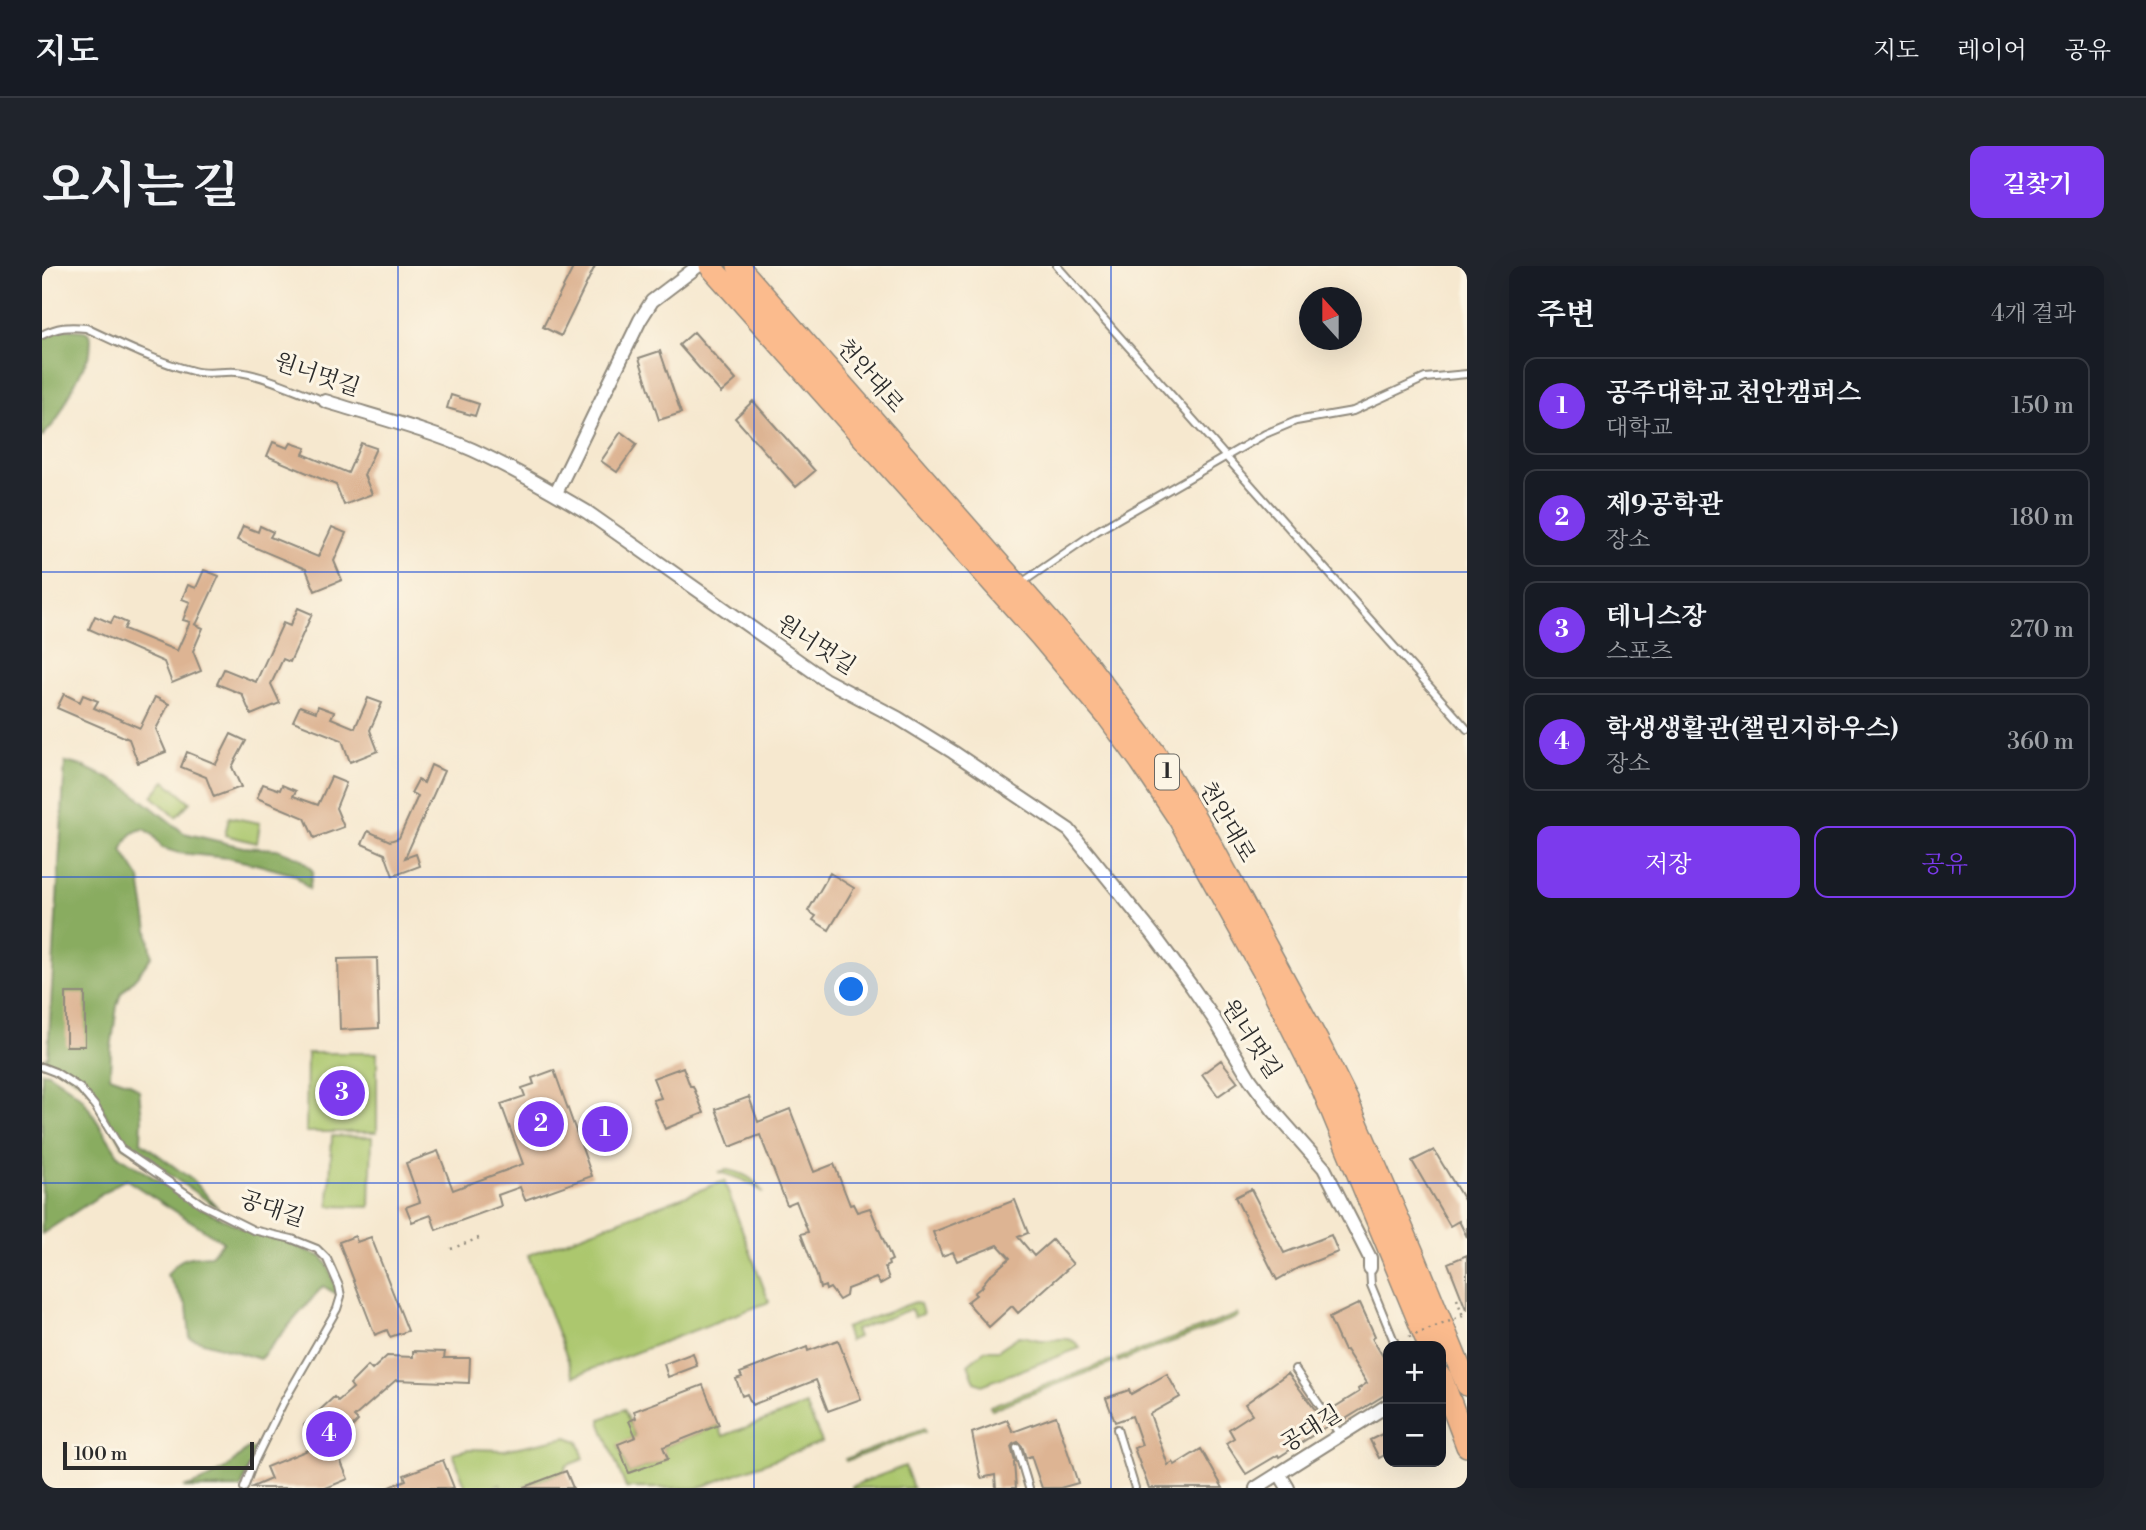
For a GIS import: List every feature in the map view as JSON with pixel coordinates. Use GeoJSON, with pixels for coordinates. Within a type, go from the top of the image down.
{"type":"FeatureCollection","features":[{"type":"Feature","properties":{"kind":"main road","name":"천안대로"},"geometry":{"type":"LineString","coordinates":[[710,266],[1041,637],[1108,717],[1179,819],[1324,1090],[1427,1341]]}},
{"type":"Feature","properties":{"kind":"main road","name":"천안대로"},"geometry":{"type":"LineString","coordinates":[[738,266],[1087,664],[1155,753],[1207,837],[1347,1100],[1413,1253],[1455,1373],[1467,1446]]}},
{"type":"Feature","properties":{"kind":"street"},"geometry":{"type":"LineString","coordinates":[[556,493],[640,320],[652,302],[698,266]]}},
{"type":"Feature","properties":{"kind":"street","name":"원너멋길"},"geometry":{"type":"LineString","coordinates":[[325,401],[471,449],[556,493],[824,679],[953,751],[1069,830],[1153,934],[1214,1019],[1250,1079],[1273,1110],[1324,1168],[1370,1258],[1370,1269]]}},
{"type":"Feature","properties":{"kind":"street","name":"공대길"},"geometry":{"type":"LineString","coordinates":[[1256,1488],[1383,1408]]}},
{"type":"Feature","properties":{"kind":"street"},"geometry":{"type":"LineString","coordinates":[[1279,1474],[1288,1488]]}},
{"type":"Feature","properties":{"kind":"lane"},"geometry":{"type":"LineString","coordinates":[[1057,266],[1467,729]]}},
{"type":"Feature","properties":{"kind":"lane","name":"원너멋길"},"geometry":{"type":"LineString","coordinates":[[42,335],[55,328],[86,328],[175,366],[197,372],[237,372],[255,376],[325,401]]}},
{"type":"Feature","properties":{"kind":"lane"},"geometry":{"type":"LineString","coordinates":[[1018,585],[1097,531],[1265,434],[1314,417],[1353,411],[1425,378],[1467,374]]}},
{"type":"Feature","properties":{"kind":"lane","name":"공대길"},"geometry":{"type":"LineString","coordinates":[[42,1067],[80,1088],[95,1106],[121,1149],[203,1205],[240,1224],[317,1249],[333,1270],[341,1296],[337,1309],[283,1403],[244,1488]]}},
{"type":"Feature","properties":{"kind":"lane"},"geometry":{"type":"LineString","coordinates":[[1370,1269],[1371,1285],[1394,1341]]}},
{"type":"Feature","properties":{"kind":"lane"},"geometry":{"type":"LineString","coordinates":[[1295,1369],[1340,1435]]}},
{"type":"Feature","properties":{"kind":"lane"},"geometry":{"type":"LineString","coordinates":[[1116,1429],[1135,1488]]}},
{"type":"Feature","properties":{"kind":"lane"},"geometry":{"type":"LineString","coordinates":[[1017,1448],[1029,1488]]}},
{"type":"Feature","properties":{"kind":"path"},"geometry":{"type":"LineString","coordinates":[[451,1249],[479,1238]]}},
{"type":"Feature","properties":{"kind":"path"},"geometry":{"type":"LineString","coordinates":[[1409,1337],[1463,1316],[1457,1298]]}},
{"type":"Feature","properties":{"kind":"green space"},"geometry":{"type":"Polygon","coordinates":[[[64,329],[88,333],[91,339],[90,353],[57,420],[42,437],[42,338],[64,329]]]}},
{"type":"Feature","properties":{"kind":"green space"},"geometry":{"type":"Polygon","coordinates":[[[65,762],[82,766],[125,786],[184,833],[243,847],[277,849],[300,858],[313,871],[309,889],[295,875],[228,858],[179,853],[162,848],[145,829],[130,836],[122,851],[140,879],[152,956],[121,993],[111,1049],[110,1076],[130,1083],[139,1090],[141,1142],[195,1182],[218,1208],[123,1146],[95,1096],[82,1083],[43,1060],[48,1055],[65,762]]]}},
{"type":"Feature","properties":{"kind":"green space"},"geometry":{"type":"Polygon","coordinates":[[[165,781],[190,802],[176,817],[152,796],[165,781]]]}},
{"type":"Feature","properties":{"kind":"green space"},"geometry":{"type":"Polygon","coordinates":[[[229,817],[260,823],[257,843],[225,835],[229,817]]]}},
{"type":"Feature","properties":{"kind":"green space"},"geometry":{"type":"Polygon","coordinates":[[[307,1053],[377,1053],[377,1132],[306,1132],[307,1053]]]}},
{"type":"Feature","properties":{"kind":"green space"},"geometry":{"type":"Polygon","coordinates":[[[42,1072],[48,1073],[83,1099],[119,1156],[211,1213],[252,1233],[282,1240],[322,1257],[328,1265],[339,1296],[323,1286],[260,1359],[190,1338],[187,1306],[167,1275],[181,1260],[211,1255],[223,1242],[125,1179],[42,1234],[42,1072]]]}},
{"type":"Feature","properties":{"kind":"green space"},"geometry":{"type":"Polygon","coordinates":[[[332,1136],[372,1137],[370,1207],[329,1206],[332,1136]]]}},
{"type":"Feature","properties":{"kind":"green space"},"geometry":{"type":"Polygon","coordinates":[[[727,1170],[748,1177],[763,1193],[742,1180],[718,1172],[727,1170]]]}},
{"type":"Feature","properties":{"kind":"green space"},"geometry":{"type":"Polygon","coordinates":[[[724,1181],[769,1302],[574,1376],[528,1255],[724,1181]]]}},
{"type":"Feature","properties":{"kind":"green space"},"geometry":{"type":"Polygon","coordinates":[[[915,1302],[920,1304],[923,1314],[914,1317],[911,1309],[855,1330],[858,1337],[849,1341],[845,1328],[915,1302]]]}},
{"type":"Feature","properties":{"kind":"green space"},"geometry":{"type":"Polygon","coordinates":[[[1238,1314],[1239,1317],[1118,1362],[1117,1359],[1238,1314]]]}},
{"type":"Feature","properties":{"kind":"green space"},"geometry":{"type":"Polygon","coordinates":[[[1019,1336],[1039,1340],[1068,1339],[1080,1348],[982,1385],[975,1382],[968,1364],[985,1350],[998,1350],[1019,1336]]]}},
{"type":"Feature","properties":{"kind":"green space"},"geometry":{"type":"Polygon","coordinates":[[[1112,1360],[1113,1363],[992,1409],[990,1406],[1112,1360]]]}},
{"type":"Feature","properties":{"kind":"green space"},"geometry":{"type":"Polygon","coordinates":[[[806,1405],[822,1442],[698,1488],[626,1488],[601,1424],[601,1419],[624,1409],[636,1437],[618,1445],[629,1473],[667,1459],[663,1447],[719,1425],[723,1436],[806,1405]]]}},
{"type":"Feature","properties":{"kind":"green space"},"geometry":{"type":"Polygon","coordinates":[[[924,1429],[925,1432],[846,1461],[845,1459],[924,1429]]]}},
{"type":"Feature","properties":{"kind":"green space"},"geometry":{"type":"Polygon","coordinates":[[[567,1437],[578,1441],[584,1459],[565,1466],[566,1471],[521,1488],[501,1488],[500,1484],[490,1488],[466,1488],[453,1453],[469,1449],[504,1450],[567,1437]]]}},
{"type":"Feature","properties":{"kind":"green space"},"geometry":{"type":"Polygon","coordinates":[[[247,1449],[257,1449],[241,1488],[183,1488],[218,1473],[247,1449]]]}},
{"type":"Feature","properties":{"kind":"green space"},"geometry":{"type":"Polygon","coordinates":[[[905,1466],[913,1488],[852,1488],[852,1486],[905,1466]]]}},
{"type":"Feature","properties":{"kind":"building"},"geometry":{"type":"Polygon","coordinates":[[[574,266],[595,266],[561,336],[543,327],[574,266]]]}},
{"type":"Feature","properties":{"kind":"building"},"geometry":{"type":"Polygon","coordinates":[[[694,332],[736,380],[721,393],[679,345],[694,332]]]}},
{"type":"Feature","properties":{"kind":"building"},"geometry":{"type":"Polygon","coordinates":[[[660,351],[681,413],[659,420],[639,358],[660,351]]]}},
{"type":"Feature","properties":{"kind":"building"},"geometry":{"type":"Polygon","coordinates":[[[451,395],[479,404],[475,416],[447,408],[451,395]]]}},
{"type":"Feature","properties":{"kind":"building"},"geometry":{"type":"Polygon","coordinates":[[[753,401],[815,471],[796,487],[735,418],[753,401]]]}},
{"type":"Feature","properties":{"kind":"building"},"geometry":{"type":"Polygon","coordinates":[[[621,432],[637,444],[617,472],[601,461],[621,432]]]}},
{"type":"Feature","properties":{"kind":"building"},"geometry":{"type":"Polygon","coordinates":[[[273,442],[288,448],[291,443],[306,448],[303,454],[348,473],[361,443],[376,448],[364,475],[372,494],[344,505],[336,485],[267,456],[273,442]]]}},
{"type":"Feature","properties":{"kind":"building"},"geometry":{"type":"Polygon","coordinates":[[[243,526],[258,532],[260,526],[273,532],[270,537],[318,557],[332,527],[346,533],[334,561],[342,580],[315,591],[306,569],[237,540],[243,526]]]}},
{"type":"Feature","properties":{"kind":"building"},"geometry":{"type":"Polygon","coordinates":[[[204,570],[219,576],[196,625],[203,628],[193,651],[201,671],[172,683],[164,662],[89,629],[95,616],[111,623],[114,617],[127,623],[124,629],[177,651],[190,622],[183,620],[190,602],[182,599],[188,585],[196,588],[204,570]]]}},
{"type":"Feature","properties":{"kind":"building"},"geometry":{"type":"Polygon","coordinates":[[[298,608],[312,614],[290,662],[283,659],[271,684],[280,703],[251,715],[242,694],[217,684],[224,669],[256,682],[283,623],[290,626],[298,608]]]}},
{"type":"Feature","properties":{"kind":"building"},"geometry":{"type":"Polygon","coordinates":[[[64,694],[80,702],[83,695],[98,701],[94,708],[140,728],[155,697],[169,704],[156,729],[166,752],[138,763],[129,739],[57,708],[64,694]]]}},
{"type":"Feature","properties":{"kind":"building"},"geometry":{"type":"Polygon","coordinates":[[[368,698],[382,703],[370,730],[378,751],[350,762],[342,740],[293,721],[300,706],[316,712],[318,706],[334,712],[331,718],[355,728],[368,698]]]}},
{"type":"Feature","properties":{"kind":"building"},"geometry":{"type":"Polygon","coordinates":[[[231,734],[246,741],[232,767],[241,787],[214,797],[206,777],[181,767],[187,752],[216,764],[231,734]]]}},
{"type":"Feature","properties":{"kind":"building"},"geometry":{"type":"Polygon","coordinates":[[[431,765],[444,771],[405,858],[416,854],[420,866],[393,876],[385,854],[362,844],[368,831],[390,841],[399,838],[418,796],[411,793],[418,780],[424,783],[431,765]]]}},
{"type":"Feature","properties":{"kind":"building"},"geometry":{"type":"Polygon","coordinates":[[[331,777],[346,783],[336,808],[344,827],[314,838],[305,818],[257,798],[263,784],[280,790],[282,785],[296,791],[293,796],[318,805],[331,777]]]}},
{"type":"Feature","properties":{"kind":"building"},"geometry":{"type":"Polygon","coordinates":[[[830,873],[854,888],[829,930],[813,920],[816,916],[808,911],[830,873]]]}},
{"type":"Feature","properties":{"kind":"building"},"geometry":{"type":"Polygon","coordinates":[[[377,958],[379,1028],[340,1030],[338,959],[377,958]]]}},
{"type":"Feature","properties":{"kind":"building"},"geometry":{"type":"Polygon","coordinates":[[[66,993],[85,993],[85,1046],[66,1046],[66,993]]]}},
{"type":"Feature","properties":{"kind":"building"},"geometry":{"type":"Polygon","coordinates":[[[1221,1060],[1238,1082],[1218,1096],[1202,1074],[1221,1060]]]}},
{"type":"Feature","properties":{"kind":"building"},"geometry":{"type":"Polygon","coordinates":[[[683,1067],[704,1113],[665,1129],[653,1100],[661,1098],[653,1078],[683,1067]]]}},
{"type":"Feature","properties":{"kind":"building"},"geometry":{"type":"Polygon","coordinates":[[[554,1070],[592,1176],[525,1200],[520,1187],[498,1195],[501,1206],[436,1230],[431,1215],[412,1222],[406,1207],[420,1202],[406,1163],[438,1151],[453,1190],[523,1164],[501,1104],[525,1096],[522,1088],[534,1084],[532,1078],[554,1070]]]}},
{"type":"Feature","properties":{"kind":"building"},"geometry":{"type":"Polygon","coordinates":[[[749,1097],[758,1122],[790,1109],[814,1172],[834,1164],[850,1205],[853,1204],[857,1212],[870,1208],[892,1260],[885,1267],[889,1279],[880,1284],[876,1278],[847,1289],[846,1296],[839,1300],[830,1288],[820,1288],[801,1234],[808,1232],[796,1201],[787,1205],[760,1135],[730,1147],[716,1109],[749,1097]]]}},
{"type":"Feature","properties":{"kind":"building"},"geometry":{"type":"Polygon","coordinates":[[[1434,1150],[1467,1205],[1467,1237],[1459,1221],[1450,1226],[1412,1161],[1434,1150]]]}},
{"type":"Feature","properties":{"kind":"building"},"geometry":{"type":"Polygon","coordinates":[[[1251,1189],[1284,1253],[1331,1235],[1338,1252],[1298,1268],[1277,1280],[1235,1197],[1251,1189]]]}},
{"type":"Feature","properties":{"kind":"building"},"geometry":{"type":"Polygon","coordinates":[[[1015,1200],[1028,1233],[1018,1237],[1034,1256],[1052,1240],[1073,1264],[1018,1313],[1012,1306],[989,1327],[967,1302],[976,1295],[974,1293],[990,1275],[1010,1258],[998,1245],[957,1261],[953,1252],[942,1256],[933,1232],[1015,1200]]]}},
{"type":"Feature","properties":{"kind":"building"},"geometry":{"type":"Polygon","coordinates":[[[355,1236],[357,1242],[371,1237],[408,1331],[390,1337],[387,1330],[375,1335],[339,1242],[355,1236]]]}},
{"type":"Feature","properties":{"kind":"building"},"geometry":{"type":"Polygon","coordinates":[[[1467,1255],[1467,1309],[1466,1309],[1448,1263],[1467,1255]]]}},
{"type":"Feature","properties":{"kind":"building"},"geometry":{"type":"Polygon","coordinates":[[[1360,1303],[1375,1336],[1372,1338],[1383,1357],[1383,1396],[1339,1423],[1330,1410],[1359,1392],[1358,1389],[1367,1383],[1346,1350],[1344,1351],[1329,1318],[1360,1303]]]}},
{"type":"Feature","properties":{"kind":"building"},"geometry":{"type":"Polygon","coordinates":[[[838,1340],[861,1399],[828,1411],[816,1380],[752,1405],[747,1394],[742,1396],[736,1379],[742,1377],[740,1373],[807,1347],[808,1351],[838,1340]]]}},
{"type":"Feature","properties":{"kind":"building"},"geometry":{"type":"Polygon","coordinates":[[[413,1351],[445,1352],[444,1358],[470,1358],[469,1383],[396,1380],[354,1417],[358,1421],[334,1445],[348,1479],[326,1488],[250,1488],[271,1479],[266,1467],[323,1444],[304,1425],[334,1397],[338,1401],[353,1388],[350,1384],[368,1366],[372,1370],[387,1356],[413,1357],[413,1351]]]}},
{"type":"Feature","properties":{"kind":"building"},"geometry":{"type":"Polygon","coordinates":[[[693,1353],[697,1366],[668,1377],[664,1364],[693,1353]]]}},
{"type":"Feature","properties":{"kind":"building"},"geometry":{"type":"Polygon","coordinates":[[[1288,1373],[1327,1426],[1279,1457],[1278,1455],[1246,1474],[1226,1443],[1234,1438],[1229,1429],[1252,1414],[1245,1404],[1288,1373]]]}},
{"type":"Feature","properties":{"kind":"building"},"geometry":{"type":"Polygon","coordinates":[[[1167,1374],[1180,1397],[1150,1414],[1168,1465],[1173,1462],[1175,1465],[1201,1449],[1223,1488],[1149,1488],[1134,1448],[1142,1445],[1132,1416],[1115,1422],[1106,1398],[1129,1390],[1131,1394],[1167,1374]]]}},
{"type":"Feature","properties":{"kind":"building"},"geometry":{"type":"Polygon","coordinates":[[[703,1385],[719,1425],[663,1447],[668,1459],[629,1473],[618,1444],[636,1437],[629,1421],[636,1418],[634,1411],[703,1385]]]}},
{"type":"Feature","properties":{"kind":"building"},"geometry":{"type":"Polygon","coordinates":[[[1056,1416],[1078,1483],[1060,1488],[1042,1488],[1031,1456],[1026,1458],[1018,1442],[1011,1447],[1015,1462],[1016,1488],[996,1488],[995,1475],[981,1478],[972,1433],[1007,1420],[1013,1432],[1056,1416]]]}},
{"type":"Feature","properties":{"kind":"building"},"geometry":{"type":"Polygon","coordinates":[[[1383,1434],[1383,1456],[1379,1458],[1370,1440],[1383,1434]]]}},
{"type":"Feature","properties":{"kind":"building"},"geometry":{"type":"Polygon","coordinates":[[[443,1460],[454,1488],[387,1488],[406,1480],[404,1475],[443,1460]]]}},
{"type":"Feature","properties":{"kind":"building"},"geometry":{"type":"Polygon","coordinates":[[[566,1471],[573,1488],[524,1488],[524,1487],[566,1471]]]}},
{"type":"Feature","properties":{"kind":"place","name":"테니스장"},"geometry":{"type":"Point","coordinates":[342,1093]}},
{"type":"Feature","properties":{"kind":"place","name":"제9공학관"},"geometry":{"type":"Point","coordinates":[541,1124]}},
{"type":"Feature","properties":{"kind":"place","name":"공주대학교 천안캠퍼스"},"geometry":{"type":"Point","coordinates":[605,1129]}},
{"type":"Feature","properties":{"kind":"place","name":"학생생활관(챌린지하우스)"},"geometry":{"type":"Point","coordinates":[329,1434]}}]}
